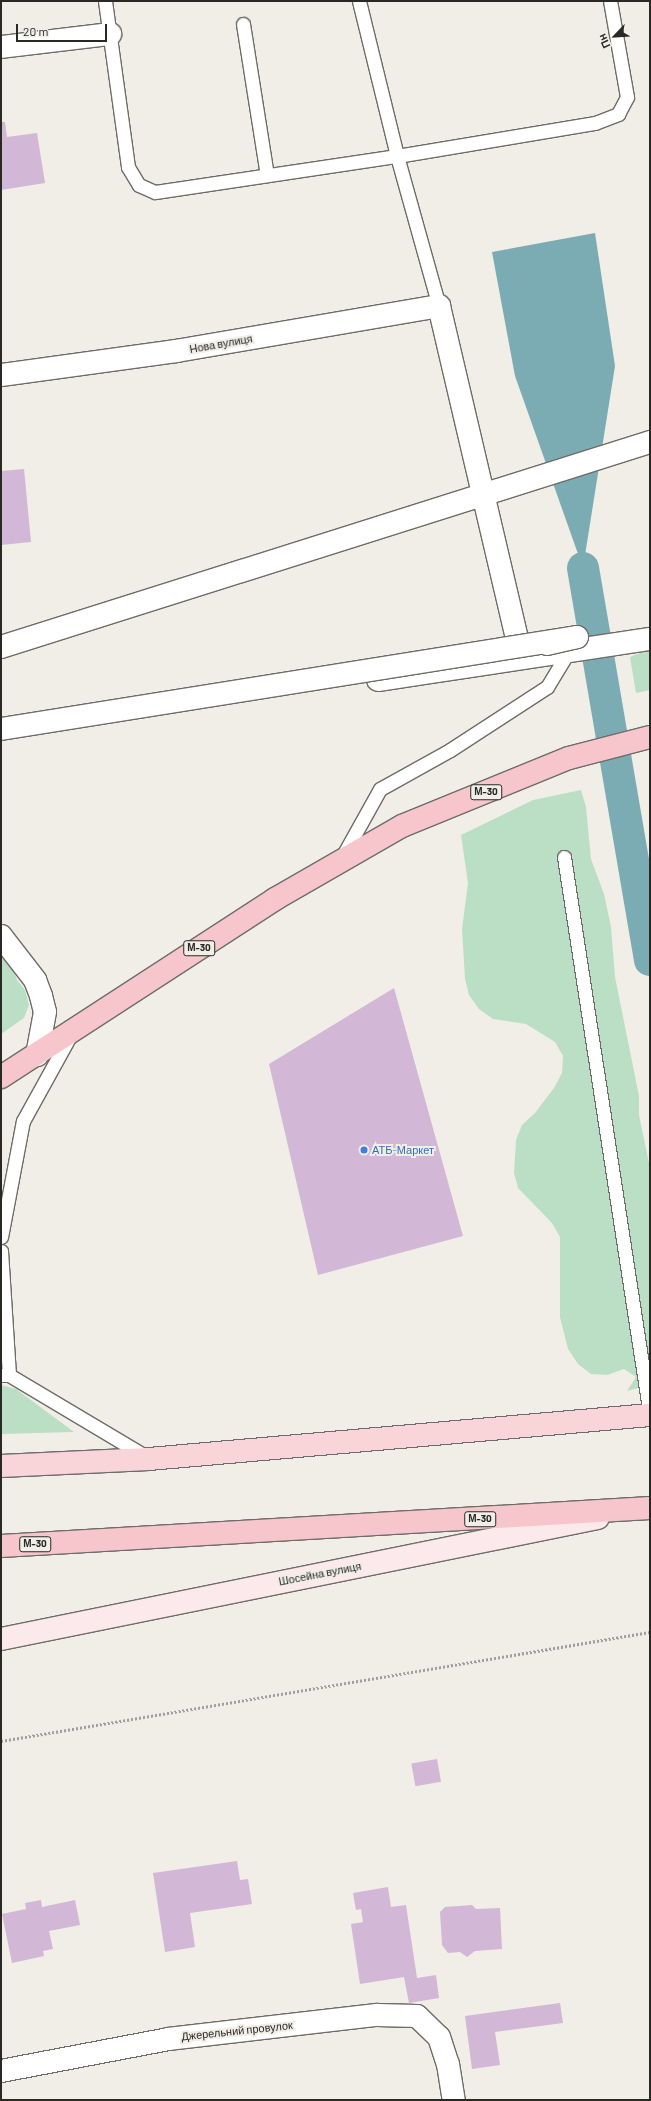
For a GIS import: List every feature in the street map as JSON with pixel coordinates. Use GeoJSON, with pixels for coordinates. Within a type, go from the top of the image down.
{"type":"FeatureCollection","features":[{"type":"Feature","properties":{"kind":"highway","name":"М-30"},"geometry":{"type":"LineString","coordinates":[[1,1077],[37,1055],[274,899],[402,826],[569,758],[650,737]]}},
{"type":"Feature","properties":{"kind":"highway","name":"М-30"},"geometry":{"type":"LineString","coordinates":[[1,1546],[645,1509]]}},
{"type":"Feature","properties":{"kind":"main road"},"geometry":{"type":"LineString","coordinates":[[1,1466],[149,1459],[650,1415]]}},
{"type":"Feature","properties":{"kind":"main road","name":"Шосейна вулиця"},"geometry":{"type":"LineString","coordinates":[[1,1639],[645,1509]]}},
{"type":"Feature","properties":{"kind":"street"},"geometry":{"type":"LineString","coordinates":[[1,47],[110,34]]}},
{"type":"Feature","properties":{"kind":"street"},"geometry":{"type":"LineString","coordinates":[[439,306],[519,648],[547,644],[577,637]]}},
{"type":"Feature","properties":{"kind":"street","name":"Нова вулиця"},"geometry":{"type":"LineString","coordinates":[[1,374],[176,351],[439,306]]}},
{"type":"Feature","properties":{"kind":"street"},"geometry":{"type":"LineString","coordinates":[[1,647],[650,442]]}},
{"type":"Feature","properties":{"kind":"street"},"geometry":{"type":"LineString","coordinates":[[1,729],[577,637]]}},
{"type":"Feature","properties":{"kind":"street"},"geometry":{"type":"LineString","coordinates":[[1,735],[650,639]]}},
{"type":"Feature","properties":{"kind":"street"},"geometry":{"type":"LineString","coordinates":[[1,936],[35,980],[41,996],[45,1012],[37,1055]]}},
{"type":"Feature","properties":{"kind":"street","name":"Джерельний провулок"},"geometry":{"type":"LineString","coordinates":[[1,2071],[168,2039],[377,2015],[417,2016],[439,2037],[448,2064],[454,2100]]}},
{"type":"Feature","properties":{"kind":"lane"},"geometry":{"type":"LineString","coordinates":[[105,1],[128,167],[139,185],[155,192],[397,156],[595,123],[618,114],[627,97],[610,1]]}},
{"type":"Feature","properties":{"kind":"lane"},"geometry":{"type":"LineString","coordinates":[[359,1],[397,156],[439,306]]}},
{"type":"Feature","properties":{"kind":"lane"},"geometry":{"type":"LineString","coordinates":[[242,24],[267,176]]}},
{"type":"Feature","properties":{"kind":"lane"},"geometry":{"type":"LineString","coordinates":[[339,862],[380,789],[450,750],[547,687],[577,637]]}},
{"type":"Feature","properties":{"kind":"lane"},"geometry":{"type":"LineString","coordinates":[[564,857],[650,1415]]}},
{"type":"Feature","properties":{"kind":"lane"},"geometry":{"type":"LineString","coordinates":[[1,1237],[23,1121],[72,1032]]}},
{"type":"Feature","properties":{"kind":"lane"},"geometry":{"type":"LineString","coordinates":[[1,1251],[5,1375],[149,1459]]}},
{"type":"Feature","properties":{"kind":"path"},"geometry":{"type":"LineString","coordinates":[[1,1741],[650,1632]]}},
{"type":"Feature","properties":{"kind":"green space"},"geometry":{"type":"Polygon","coordinates":[[[650,649],[650,690],[636,693],[630,657],[650,649]]]}},
{"type":"Feature","properties":{"kind":"green space"},"geometry":{"type":"Polygon","coordinates":[[[581,790],[586,807],[591,859],[604,894],[611,927],[615,977],[639,1096],[639,1115],[650,1168],[650,1385],[627,1391],[636,1377],[624,1369],[607,1375],[591,1374],[578,1364],[568,1349],[560,1317],[560,1237],[552,1223],[518,1188],[514,1173],[516,1140],[522,1125],[535,1113],[554,1088],[562,1073],[563,1056],[555,1042],[526,1024],[493,1019],[479,1009],[469,995],[465,979],[462,929],[468,883],[461,835],[533,800],[581,790]]]}},
{"type":"Feature","properties":{"kind":"green space"},"geometry":{"type":"Polygon","coordinates":[[[1,951],[12,966],[17,980],[25,990],[29,1005],[24,1018],[1,1034],[1,951]]]}},
{"type":"Feature","properties":{"kind":"green space"},"geometry":{"type":"Polygon","coordinates":[[[1,1385],[16,1389],[74,1432],[1,1434],[1,1385]]]}},
{"type":"Feature","properties":{"kind":"water"},"geometry":{"type":"Polygon","coordinates":[[[595,233],[615,366],[583,568],[515,376],[492,252],[595,233]]]}},
{"type":"Feature","properties":{"kind":"building"},"geometry":{"type":"Polygon","coordinates":[[[1,122],[5,122],[7,137],[37,133],[45,183],[1,190],[1,122]]]}},
{"type":"Feature","properties":{"kind":"building"},"geometry":{"type":"Polygon","coordinates":[[[24,469],[31,542],[1,545],[1,471],[24,469]]]}},
{"type":"Feature","properties":{"kind":"building","name":"АТБ-Маркет"},"geometry":{"type":"Polygon","coordinates":[[[394,988],[463,1236],[318,1275],[269,1064],[394,988]]]}},
{"type":"Feature","properties":{"kind":"building"},"geometry":{"type":"Polygon","coordinates":[[[437,1759],[441,1782],[415,1786],[411,1764],[437,1759]]]}},
{"type":"Feature","properties":{"kind":"building"},"geometry":{"type":"Polygon","coordinates":[[[237,1861],[240,1880],[248,1879],[252,1904],[190,1913],[195,1947],[165,1952],[153,1873],[237,1861]]]}},
{"type":"Feature","properties":{"kind":"building"},"geometry":{"type":"Polygon","coordinates":[[[388,1887],[391,1907],[406,1905],[417,1978],[436,1975],[439,1998],[409,2003],[404,1977],[360,1984],[351,1924],[363,1922],[361,1909],[356,1910],[353,1893],[388,1887]]]}},
{"type":"Feature","properties":{"kind":"building"},"geometry":{"type":"Polygon","coordinates":[[[41,1900],[42,1907],[75,1900],[80,1925],[49,1931],[53,1949],[43,1951],[44,1956],[12,1963],[2,1914],[26,1909],[25,1903],[41,1900]]]}},
{"type":"Feature","properties":{"kind":"building"},"geometry":{"type":"Polygon","coordinates":[[[472,1905],[476,1909],[500,1908],[502,1949],[475,1951],[467,1957],[460,1952],[448,1953],[442,1945],[440,1912],[445,1907],[472,1905]]]}},
{"type":"Feature","properties":{"kind":"building"},"geometry":{"type":"Polygon","coordinates":[[[560,2003],[563,2023],[495,2032],[500,2065],[472,2069],[465,2016],[560,2003]]]}},
{"type":"Feature","properties":{"kind":"waterway"},"geometry":{"type":"LineString","coordinates":[[583,568],[650,960]]}},
{"type":"Feature","properties":{"kind":"place","name":"АТБ-Маркет"},"geometry":{"type":"Point","coordinates":[364,1150]}}]}
